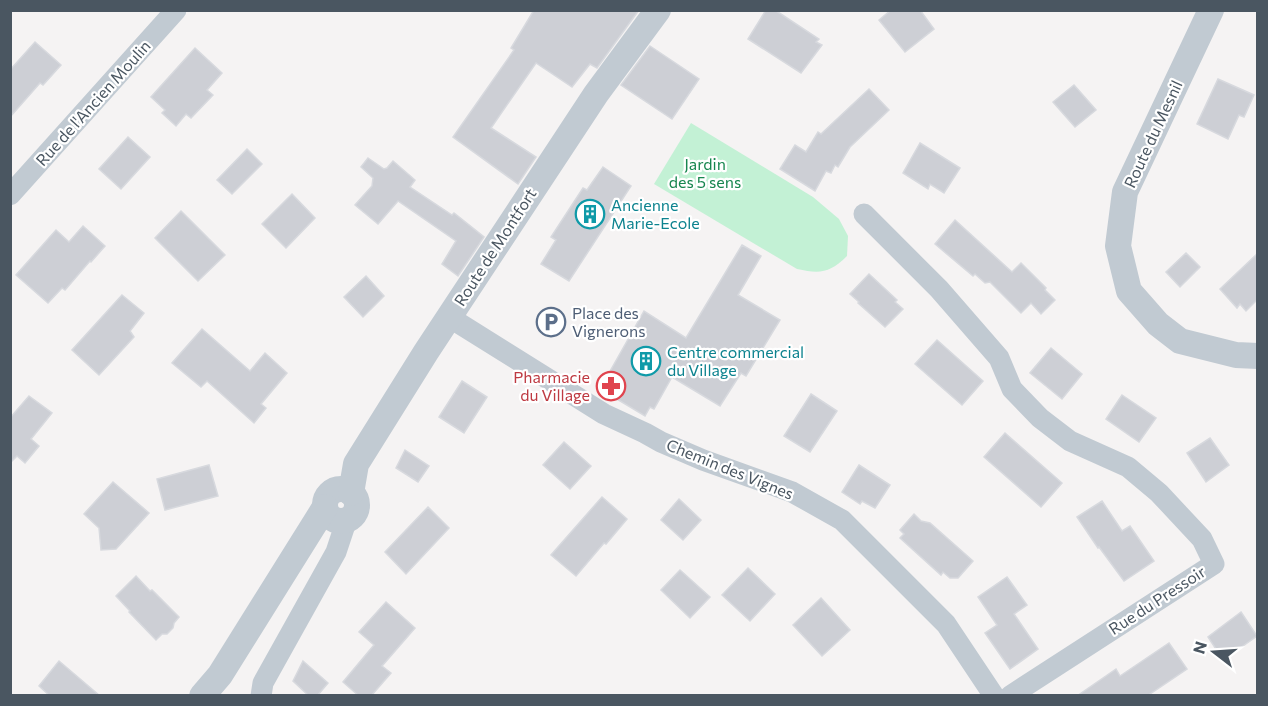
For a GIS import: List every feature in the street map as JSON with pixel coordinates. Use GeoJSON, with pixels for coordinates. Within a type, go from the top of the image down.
{"type":"FeatureCollection","features":[{"type":"Feature","properties":{"kind":"street","name":"Rue de l'Ancien Moulin"},"geometry":{"type":"LineString","coordinates":[[10,195],[176,10]]}},
{"type":"Feature","properties":{"kind":"street","name":"Route de Montfort"},"geometry":{"type":"LineString","coordinates":[[202,696],[220,675],[336,513],[327,498],[333,491],[343,490],[351,493],[356,464],[426,352],[596,94],[658,10]]}},
{"type":"Feature","properties":{"kind":"street","name":"Route du Mesnil"},"geometry":{"type":"LineString","coordinates":[[1211,10],[1125,192],[1118,246],[1130,291],[1158,324],[1180,341],[1236,356],[1257,356]]}},
{"type":"Feature","properties":{"kind":"street","name":"Rue du Pressoir"},"geometry":{"type":"LineString","coordinates":[[864,214],[939,289],[999,358],[1012,389],[1040,418],[1070,441],[1128,467],[1158,493],[1202,539],[1214,564],[1010,696]]}},
{"type":"Feature","properties":{"kind":"street","name":"Chemin des Vignes"},"geometry":{"type":"LineString","coordinates":[[449,317],[603,414],[703,460],[792,492],[842,520],[945,624],[994,696]]}},
{"type":"Feature","properties":{"kind":"street"},"geometry":{"type":"LineString","coordinates":[[261,696],[263,683],[336,552],[336,513]]}},
{"type":"Feature","properties":{"kind":"green space","name":"Jardin des 5 sens"},"geometry":{"type":"Polygon","coordinates":[[[691,123],[813,197],[839,219],[848,236],[847,256],[835,266],[824,271],[797,269],[654,184],[691,123]]]}},
{"type":"Feature","properties":{"kind":"building"},"geometry":{"type":"Polygon","coordinates":[[[534,10],[639,10],[597,68],[590,64],[572,87],[536,63],[491,128],[536,157],[518,184],[453,137],[514,50],[511,48],[534,10]]]}},
{"type":"Feature","properties":{"kind":"building"},"geometry":{"type":"Polygon","coordinates":[[[766,10],[775,10],[819,39],[816,42],[822,45],[801,73],[748,39],[766,10]]]}},
{"type":"Feature","properties":{"kind":"building"},"geometry":{"type":"Polygon","coordinates":[[[891,10],[920,10],[934,29],[905,52],[879,20],[891,10]]]}},
{"type":"Feature","properties":{"kind":"building"},"geometry":{"type":"Polygon","coordinates":[[[35,42],[61,65],[43,85],[40,83],[10,117],[10,70],[35,42]]]}},
{"type":"Feature","properties":{"kind":"building"},"geometry":{"type":"Polygon","coordinates":[[[650,46],[699,79],[672,119],[621,85],[650,46]]]}},
{"type":"Feature","properties":{"kind":"building"},"geometry":{"type":"Polygon","coordinates":[[[195,48],[222,73],[207,90],[213,95],[191,118],[186,114],[176,126],[162,113],[165,110],[151,97],[195,48]]]}},
{"type":"Feature","properties":{"kind":"building"},"geometry":{"type":"Polygon","coordinates":[[[1218,79],[1254,95],[1244,117],[1239,115],[1228,139],[1197,124],[1218,79]]]}},
{"type":"Feature","properties":{"kind":"building"},"geometry":{"type":"Polygon","coordinates":[[[1074,85],[1096,110],[1075,127],[1053,102],[1074,85]]]}},
{"type":"Feature","properties":{"kind":"building"},"geometry":{"type":"Polygon","coordinates":[[[869,89],[889,110],[850,147],[838,167],[835,165],[831,173],[826,171],[815,191],[780,169],[795,145],[806,152],[818,132],[821,134],[869,89]]]}},
{"type":"Feature","properties":{"kind":"building"},"geometry":{"type":"Polygon","coordinates":[[[128,137],[150,157],[121,189],[99,169],[128,137]]]}},
{"type":"Feature","properties":{"kind":"building"},"geometry":{"type":"Polygon","coordinates":[[[920,143],[960,168],[944,193],[930,184],[928,189],[903,173],[920,143]]]}},
{"type":"Feature","properties":{"kind":"building"},"geometry":{"type":"Polygon","coordinates":[[[247,149],[262,164],[232,194],[217,180],[247,149]]]}},
{"type":"Feature","properties":{"kind":"building"},"geometry":{"type":"Polygon","coordinates":[[[368,158],[384,169],[393,161],[415,180],[410,187],[452,215],[454,213],[484,237],[458,276],[442,264],[456,241],[398,201],[378,224],[355,205],[372,186],[373,178],[361,167],[368,158]]]}},
{"type":"Feature","properties":{"kind":"building","name":"Ancienne Marie-Ecole"},"geometry":{"type":"Polygon","coordinates":[[[603,167],[631,186],[569,281],[541,264],[556,240],[551,237],[583,188],[587,190],[603,167]]]}},
{"type":"Feature","properties":{"kind":"building"},"geometry":{"type":"Polygon","coordinates":[[[292,194],[315,218],[286,248],[262,224],[292,194]]]}},
{"type":"Feature","properties":{"kind":"building"},"geometry":{"type":"Polygon","coordinates":[[[181,211],[225,255],[198,281],[155,238],[181,211]]]}},
{"type":"Feature","properties":{"kind":"building"},"geometry":{"type":"Polygon","coordinates":[[[955,220],[1012,272],[1021,263],[1055,300],[1041,314],[1031,303],[1021,313],[990,282],[985,283],[975,274],[973,276],[935,244],[955,220]]]}},
{"type":"Feature","properties":{"kind":"building"},"geometry":{"type":"Polygon","coordinates":[[[83,226],[105,246],[65,290],[62,288],[48,303],[16,275],[56,230],[69,242],[83,226]]]}},
{"type":"Feature","properties":{"kind":"building"},"geometry":{"type":"Polygon","coordinates":[[[742,245],[761,256],[738,295],[780,320],[746,376],[741,373],[720,406],[672,377],[654,409],[650,407],[645,416],[600,389],[644,311],[686,338],[742,245]]]}},
{"type":"Feature","properties":{"kind":"building"},"geometry":{"type":"Polygon","coordinates":[[[1186,253],[1200,267],[1180,287],[1166,272],[1186,253]]]}},
{"type":"Feature","properties":{"kind":"building"},"geometry":{"type":"Polygon","coordinates":[[[1257,254],[1257,300],[1246,311],[1240,304],[1237,308],[1220,289],[1257,254]]]}},
{"type":"Feature","properties":{"kind":"building"},"geometry":{"type":"Polygon","coordinates":[[[869,274],[897,300],[895,302],[903,309],[885,327],[850,294],[869,274]]]}},
{"type":"Feature","properties":{"kind":"building"},"geometry":{"type":"Polygon","coordinates":[[[366,276],[384,296],[363,317],[344,297],[366,276]]]}},
{"type":"Feature","properties":{"kind":"building"},"geometry":{"type":"Polygon","coordinates":[[[122,295],[144,313],[130,331],[134,337],[99,375],[72,350],[122,295]]]}},
{"type":"Feature","properties":{"kind":"building"},"geometry":{"type":"Polygon","coordinates":[[[202,329],[250,371],[265,353],[287,373],[261,404],[266,408],[254,423],[207,381],[201,387],[172,363],[202,329]]]}},
{"type":"Feature","properties":{"kind":"building"},"geometry":{"type":"Polygon","coordinates":[[[937,340],[983,381],[962,405],[915,364],[937,340]]]}},
{"type":"Feature","properties":{"kind":"building"},"geometry":{"type":"Polygon","coordinates":[[[1051,348],[1082,374],[1062,399],[1030,373],[1051,348]]]}},
{"type":"Feature","properties":{"kind":"building"},"geometry":{"type":"Polygon","coordinates":[[[462,381],[487,397],[464,433],[439,417],[462,381]]]}},
{"type":"Feature","properties":{"kind":"building"},"geometry":{"type":"Polygon","coordinates":[[[811,394],[837,411],[810,452],[784,436],[811,394]]]}},
{"type":"Feature","properties":{"kind":"building"},"geometry":{"type":"Polygon","coordinates":[[[1122,395],[1156,418],[1139,442],[1106,419],[1122,395]]]}},
{"type":"Feature","properties":{"kind":"building"},"geometry":{"type":"Polygon","coordinates":[[[29,396],[52,413],[31,439],[39,446],[25,463],[17,456],[10,463],[10,418],[29,396]]]}},
{"type":"Feature","properties":{"kind":"building"},"geometry":{"type":"Polygon","coordinates":[[[1005,433],[1062,483],[1041,507],[984,457],[1005,433]]]}},
{"type":"Feature","properties":{"kind":"building"},"geometry":{"type":"Polygon","coordinates":[[[1210,438],[1229,465],[1206,482],[1187,453],[1210,438]]]}},
{"type":"Feature","properties":{"kind":"building"},"geometry":{"type":"Polygon","coordinates":[[[564,442],[591,466],[570,489],[543,465],[564,442]]]}},
{"type":"Feature","properties":{"kind":"building"},"geometry":{"type":"Polygon","coordinates":[[[405,450],[429,466],[418,482],[396,468],[405,450]]]}},
{"type":"Feature","properties":{"kind":"building"},"geometry":{"type":"Polygon","coordinates":[[[209,465],[218,496],[165,510],[157,479],[209,465]]]}},
{"type":"Feature","properties":{"kind":"building"},"geometry":{"type":"Polygon","coordinates":[[[859,465],[890,485],[875,508],[862,501],[860,504],[842,492],[859,465]]]}},
{"type":"Feature","properties":{"kind":"building"},"geometry":{"type":"Polygon","coordinates":[[[113,482],[149,513],[116,549],[101,550],[99,528],[84,514],[113,482]]]}},
{"type":"Feature","properties":{"kind":"building"},"geometry":{"type":"Polygon","coordinates":[[[602,497],[627,519],[576,576],[551,555],[602,497]]]}},
{"type":"Feature","properties":{"kind":"building"},"geometry":{"type":"Polygon","coordinates":[[[679,499],[701,520],[683,540],[661,520],[679,499]]]}},
{"type":"Feature","properties":{"kind":"building"},"geometry":{"type":"Polygon","coordinates":[[[1102,501],[1122,531],[1130,526],[1154,561],[1124,581],[1077,517],[1102,501]]]}},
{"type":"Feature","properties":{"kind":"building"},"geometry":{"type":"Polygon","coordinates":[[[428,507],[449,528],[406,574],[385,552],[428,507]]]}},
{"type":"Feature","properties":{"kind":"building"},"geometry":{"type":"Polygon","coordinates":[[[914,514],[921,521],[930,523],[973,561],[958,578],[950,578],[943,572],[941,575],[900,538],[904,534],[900,530],[914,514]]]}},
{"type":"Feature","properties":{"kind":"building"},"geometry":{"type":"Polygon","coordinates":[[[748,568],[775,594],[750,621],[722,595],[748,568]]]}},
{"type":"Feature","properties":{"kind":"building"},"geometry":{"type":"Polygon","coordinates":[[[680,570],[710,597],[690,618],[661,590],[680,570]]]}},
{"type":"Feature","properties":{"kind":"building"},"geometry":{"type":"Polygon","coordinates":[[[136,576],[179,617],[167,634],[162,634],[156,640],[116,596],[136,576]]]}},
{"type":"Feature","properties":{"kind":"building"},"geometry":{"type":"Polygon","coordinates":[[[1007,577],[1027,605],[1014,614],[1038,649],[1010,669],[985,633],[997,625],[978,597],[1007,577]]]}},
{"type":"Feature","properties":{"kind":"building"},"geometry":{"type":"Polygon","coordinates":[[[821,598],[850,630],[822,656],[793,625],[821,598]]]}},
{"type":"Feature","properties":{"kind":"building"},"geometry":{"type":"Polygon","coordinates":[[[386,602],[415,628],[382,666],[391,673],[371,696],[359,696],[343,682],[374,645],[359,632],[386,602]]]}},
{"type":"Feature","properties":{"kind":"building"},"geometry":{"type":"Polygon","coordinates":[[[1241,612],[1257,636],[1223,660],[1208,637],[1241,612]]]}},
{"type":"Feature","properties":{"kind":"building"},"geometry":{"type":"Polygon","coordinates":[[[1169,643],[1187,669],[1147,696],[1077,696],[1116,669],[1120,676],[1169,643]]]}},
{"type":"Feature","properties":{"kind":"building"},"geometry":{"type":"Polygon","coordinates":[[[59,661],[100,696],[50,696],[39,686],[59,661]]]}},
{"type":"Feature","properties":{"kind":"building"},"geometry":{"type":"Polygon","coordinates":[[[303,661],[328,683],[317,696],[309,696],[293,681],[303,661]]]}},
{"type":"Feature","properties":{"kind":"place","name":"Ancienne Marie-Ecole"},"geometry":{"type":"Point","coordinates":[590,214]}},
{"type":"Feature","properties":{"kind":"place","name":"Place des Vignerons"},"geometry":{"type":"Point","coordinates":[551,322]}},
{"type":"Feature","properties":{"kind":"place","name":"Centre commercial du Village"},"geometry":{"type":"Point","coordinates":[646,361]}},
{"type":"Feature","properties":{"kind":"place","name":"Pharmacie du Village"},"geometry":{"type":"Point","coordinates":[611,386]}}]}
